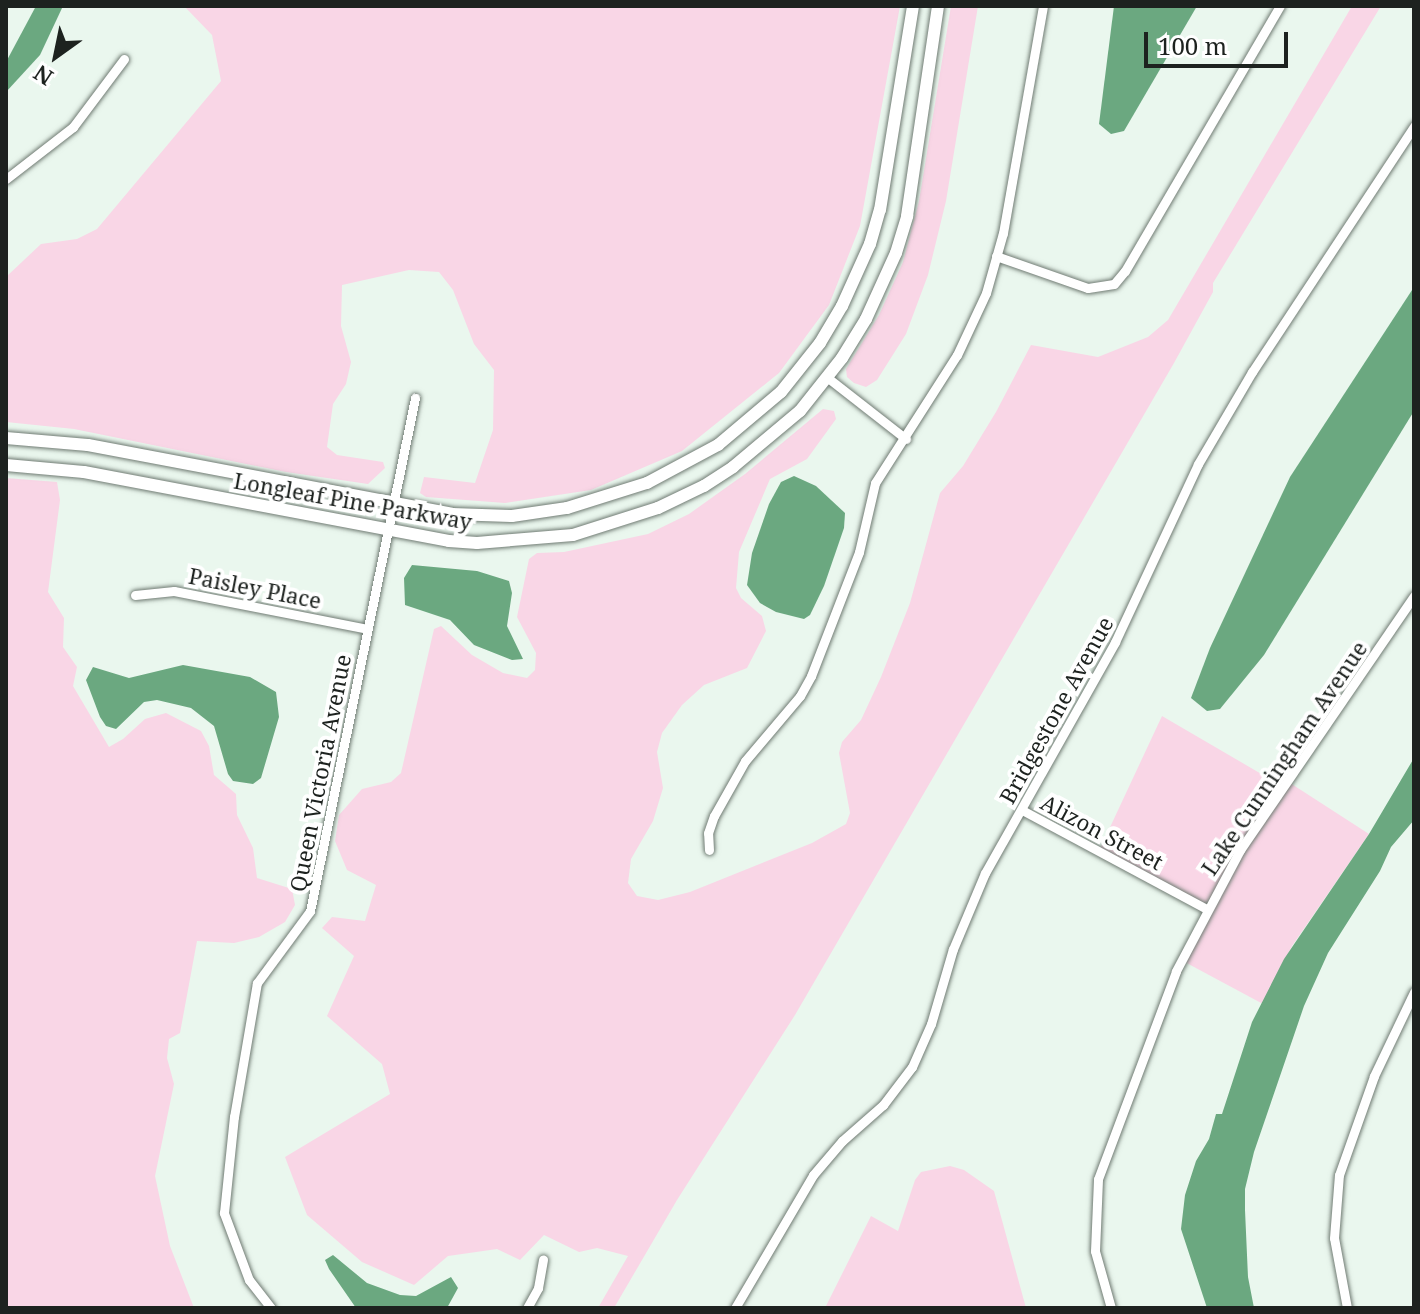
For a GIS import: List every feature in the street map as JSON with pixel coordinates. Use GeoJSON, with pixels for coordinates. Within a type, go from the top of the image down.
{"type":"FeatureCollection","features":[{"type":"Feature","properties":{"kind":"main road","name":"Longleaf Pine Parkway"},"geometry":{"type":"LineString","coordinates":[[6,438],[88,445],[452,514],[512,516],[567,508],[613,495],[699,456],[781,392],[835,318],[870,244],[880,210],[913,6]]}},
{"type":"Feature","properties":{"kind":"main road","name":"Longleaf Pine Parkway"},"geometry":{"type":"LineString","coordinates":[[6,465],[98,474],[449,541],[508,542],[573,535],[621,521],[704,486],[733,467],[800,411],[828,378],[878,294],[907,216],[938,6]]}},
{"type":"Feature","properties":{"kind":"street"},"geometry":{"type":"LineString","coordinates":[[709,850],[708,833],[714,816],[745,761],[800,696],[811,676],[859,552],[875,483],[957,355],[986,293],[1018,153],[1043,6]]}},
{"type":"Feature","properties":{"kind":"street"},"geometry":{"type":"LineString","coordinates":[[996,256],[1088,288],[1114,284],[1125,271],[1280,6]]}},
{"type":"Feature","properties":{"kind":"street"},"geometry":{"type":"LineString","coordinates":[[6,179],[73,127],[124,59]]}},
{"type":"Feature","properties":{"kind":"street","name":"Bridgestone Avenue"},"geometry":{"type":"LineString","coordinates":[[735,1308],[813,1175],[842,1141],[883,1105],[912,1067],[931,1024],[969,909],[1115,642],[1214,433],[1414,126]]}},
{"type":"Feature","properties":{"kind":"street"},"geometry":{"type":"LineString","coordinates":[[828,378],[906,439]]}},
{"type":"Feature","properties":{"kind":"street","name":"Queen Victoria Avenue"},"geometry":{"type":"LineString","coordinates":[[271,1308],[249,1280],[224,1213],[234,1117],[257,983],[310,911],[415,398]]}},
{"type":"Feature","properties":{"kind":"street","name":"Paisley Place"},"geometry":{"type":"LineString","coordinates":[[135,595],[174,591],[367,629]]}},
{"type":"Feature","properties":{"kind":"street","name":"Lake Cunningham Avenue"},"geometry":{"type":"LineString","coordinates":[[1111,1308],[1095,1251],[1098,1179],[1176,971],[1207,909],[1269,805],[1414,596]]}},
{"type":"Feature","properties":{"kind":"street","name":"Alizon Street"},"geometry":{"type":"LineString","coordinates":[[1022,810],[1207,909]]}},
{"type":"Feature","properties":{"kind":"street"},"geometry":{"type":"LineString","coordinates":[[1347,1308],[1335,1249],[1339,1175],[1374,1076],[1414,992]]}},
{"type":"Feature","properties":{"kind":"street"},"geometry":{"type":"LineString","coordinates":[[527,1308],[538,1288],[543,1259]]}},
{"type":"Feature","properties":{"kind":"shaded area"},"geometry":{"type":"Polygon","coordinates":[[[36,6],[63,6],[40,55],[6,92],[6,62],[36,6]]]}},
{"type":"Feature","properties":{"kind":"shaded area"},"geometry":{"type":"Polygon","coordinates":[[[184,6],[900,6],[860,226],[829,305],[779,373],[682,451],[591,490],[505,503],[426,497],[420,493],[424,477],[475,483],[493,430],[494,370],[474,344],[453,290],[439,272],[409,270],[342,285],[341,326],[351,362],[346,384],[333,404],[327,447],[337,455],[383,462],[385,468],[368,484],[286,472],[74,429],[6,422],[6,277],[41,244],[77,239],[97,229],[221,81],[212,35],[184,6]]]}},
{"type":"Feature","properties":{"kind":"shaded area"},"geometry":{"type":"Polygon","coordinates":[[[951,6],[978,6],[946,201],[928,275],[906,334],[877,380],[866,387],[847,377],[846,369],[879,315],[903,262],[919,201],[951,6]]]}},
{"type":"Feature","properties":{"kind":"shaded area"},"geometry":{"type":"Polygon","coordinates":[[[1114,6],[1197,6],[1124,131],[1111,134],[1099,124],[1114,6]]]}},
{"type":"Feature","properties":{"kind":"shaded area"},"geometry":{"type":"Polygon","coordinates":[[[1352,6],[1381,6],[1213,283],[1213,292],[1174,363],[795,1015],[677,1200],[614,1308],[598,1308],[628,1256],[597,1248],[579,1252],[544,1235],[520,1260],[497,1249],[448,1256],[414,1285],[362,1262],[307,1215],[285,1157],[390,1094],[382,1064],[327,1016],[354,956],[322,928],[332,917],[365,921],[376,885],[347,870],[335,841],[339,815],[362,789],[391,782],[401,773],[434,629],[441,626],[472,655],[503,673],[527,678],[535,670],[536,653],[517,617],[529,559],[537,553],[564,552],[648,534],[689,514],[745,474],[823,409],[834,411],[836,419],[807,459],[770,479],[739,552],[736,588],[741,598],[762,616],[766,631],[747,668],[704,685],[682,705],[662,733],[657,752],[663,788],[653,821],[631,859],[628,883],[637,896],[658,900],[690,892],[812,843],[846,824],[850,813],[839,753],[842,742],[861,720],[881,677],[910,603],[940,493],[963,466],[1031,345],[1098,357],[1148,337],[1168,320],[1352,6]]]}},
{"type":"Feature","properties":{"kind":"shaded area"},"geometry":{"type":"Polygon","coordinates":[[[1414,287],[1414,411],[1264,655],[1220,709],[1207,711],[1191,698],[1210,648],[1290,477],[1414,287]]]}},
{"type":"Feature","properties":{"kind":"shaded area"},"geometry":{"type":"Polygon","coordinates":[[[794,476],[816,486],[845,513],[844,528],[824,586],[810,615],[804,619],[776,612],[760,603],[747,585],[752,553],[769,504],[781,482],[794,476]]]}},
{"type":"Feature","properties":{"kind":"shaded area"},"geometry":{"type":"Polygon","coordinates":[[[6,478],[57,482],[60,500],[48,592],[64,618],[63,647],[77,667],[73,686],[109,747],[145,719],[166,713],[201,731],[209,746],[214,775],[236,794],[237,815],[253,848],[257,878],[292,889],[295,905],[285,922],[259,937],[234,943],[197,941],[180,1033],[169,1039],[167,1058],[174,1084],[155,1176],[170,1246],[194,1308],[6,1308],[6,478]]]}},
{"type":"Feature","properties":{"kind":"shaded area"},"geometry":{"type":"Polygon","coordinates":[[[412,565],[477,571],[509,581],[512,593],[507,626],[523,659],[512,660],[474,645],[450,620],[405,605],[404,578],[412,565]]]}},
{"type":"Feature","properties":{"kind":"shaded area"},"geometry":{"type":"Polygon","coordinates":[[[183,665],[250,677],[276,692],[279,717],[261,778],[253,784],[233,781],[228,774],[214,726],[191,708],[157,700],[144,702],[116,729],[106,726],[100,717],[86,680],[93,667],[129,678],[183,665]]]}},
{"type":"Feature","properties":{"kind":"shaded area"},"geometry":{"type":"Polygon","coordinates":[[[1162,716],[1282,786],[1287,781],[1369,834],[1292,946],[1263,1004],[1181,960],[1206,909],[1098,853],[1162,716]]]}},
{"type":"Feature","properties":{"kind":"shaded area"},"geometry":{"type":"Polygon","coordinates":[[[1414,758],[1414,820],[1391,847],[1380,871],[1328,953],[1304,1006],[1254,1152],[1245,1189],[1245,1210],[1248,1277],[1254,1308],[1207,1308],[1181,1229],[1185,1195],[1196,1161],[1209,1139],[1216,1114],[1222,1114],[1252,1022],[1284,959],[1369,834],[1414,758]]]}},
{"type":"Feature","properties":{"kind":"shaded area"},"geometry":{"type":"Polygon","coordinates":[[[950,1166],[964,1170],[994,1191],[1026,1308],[825,1308],[871,1216],[898,1231],[915,1180],[921,1172],[950,1166]]]}},
{"type":"Feature","properties":{"kind":"shaded area"},"geometry":{"type":"Polygon","coordinates":[[[333,1255],[367,1283],[400,1295],[416,1296],[451,1277],[458,1288],[447,1308],[356,1308],[325,1260],[333,1255]]]}}]}
